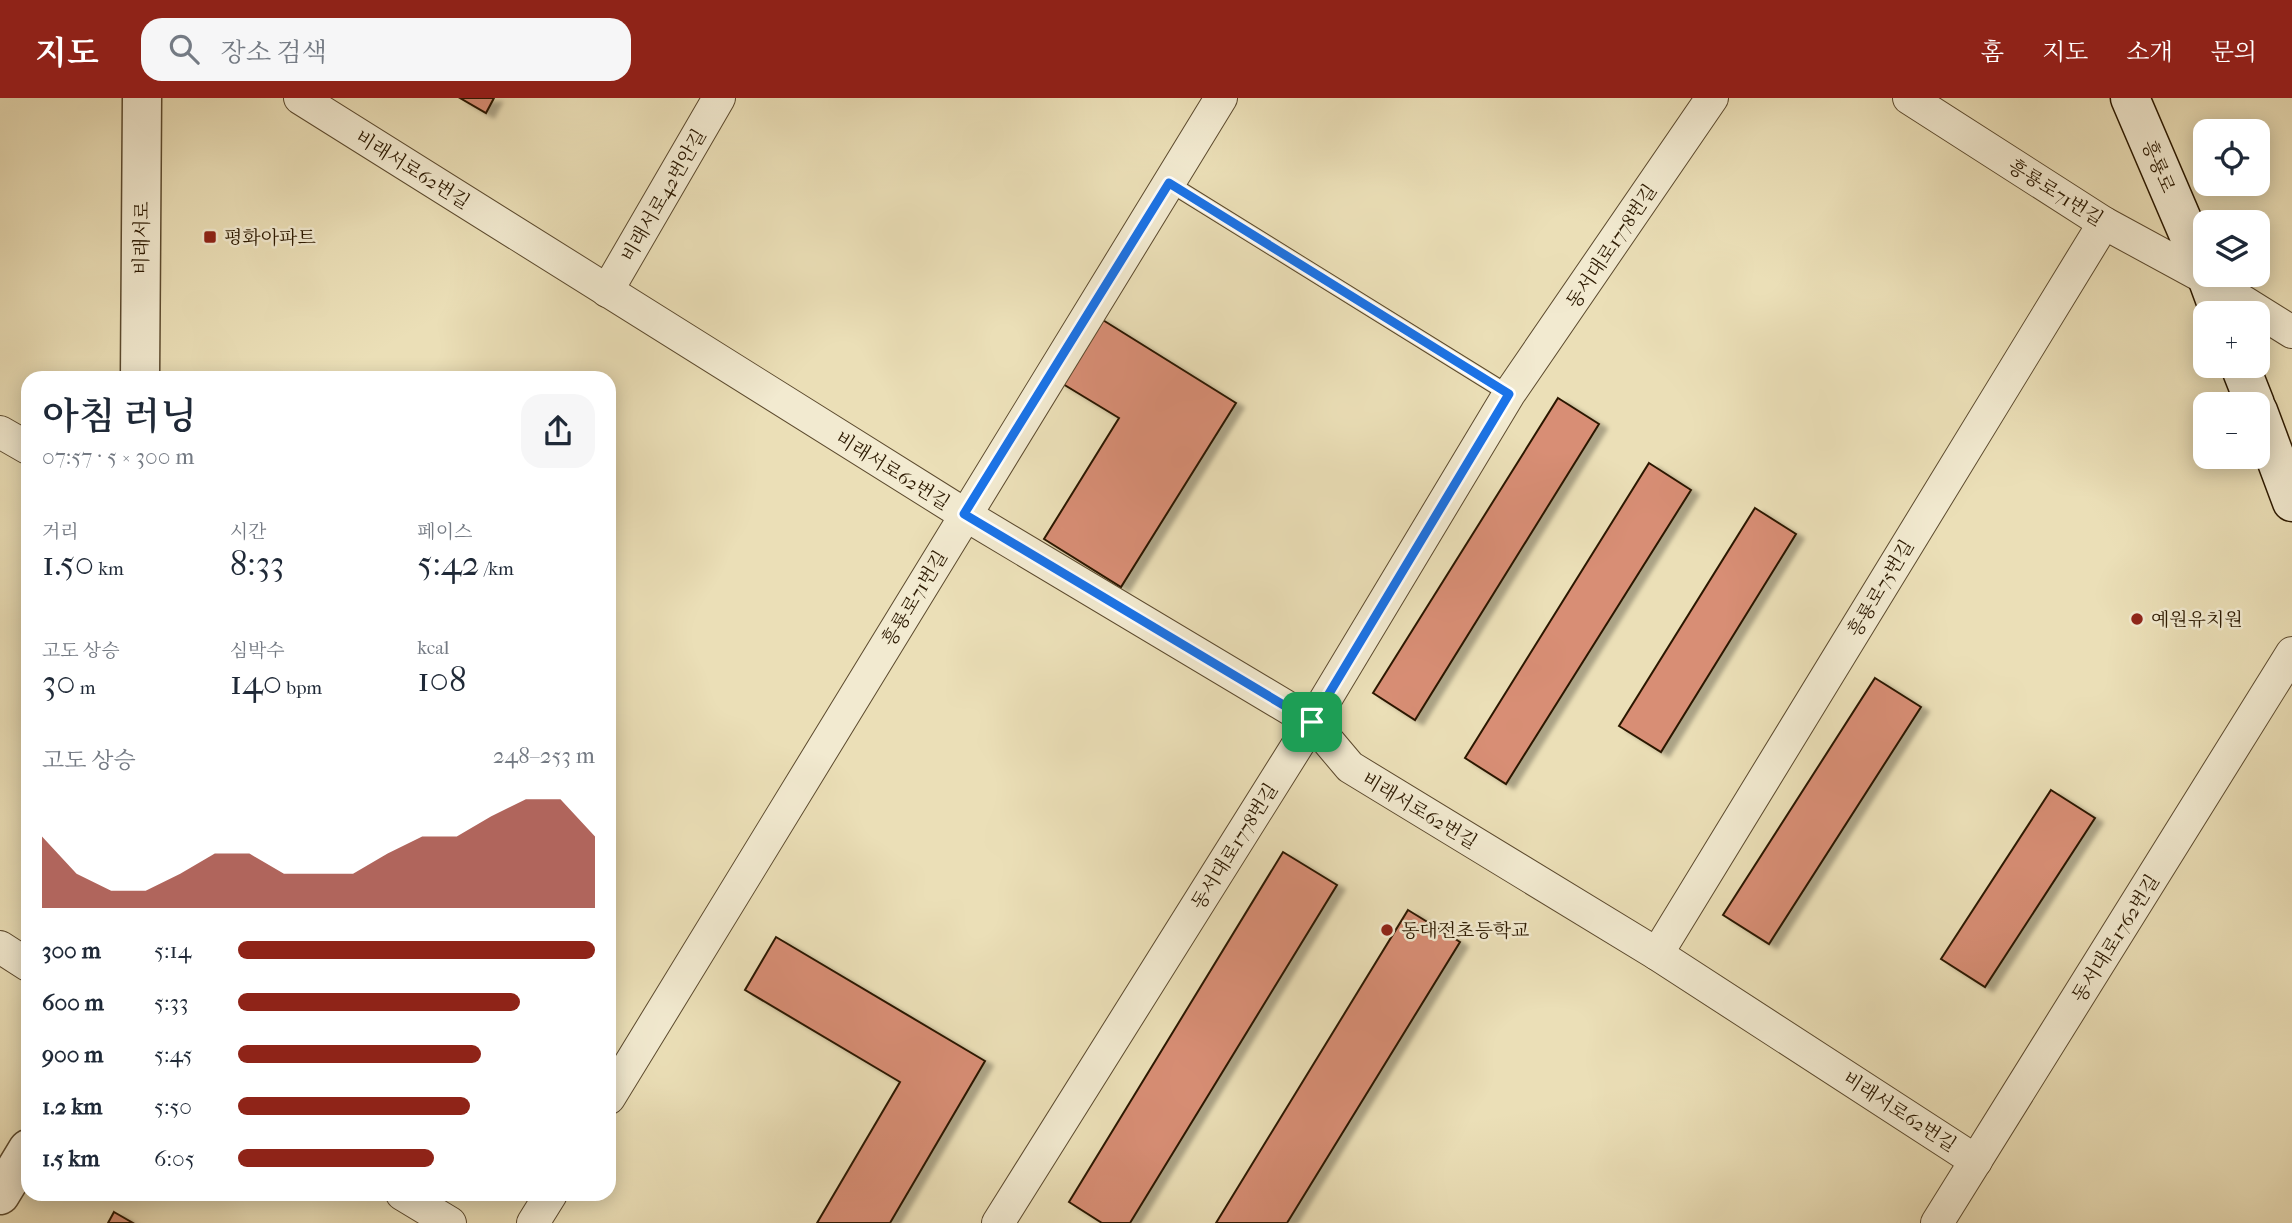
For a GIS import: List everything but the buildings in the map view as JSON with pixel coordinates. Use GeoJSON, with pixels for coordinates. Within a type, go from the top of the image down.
{"type":"FeatureCollection","features":[{"type":"Feature","properties":{"kind":"main road","name":"비래서로"},"geometry":{"type":"LineString","coordinates":[[140,371],[142,98]]}},
{"type":"Feature","properties":{"kind":"main road","name":"흥룡로"},"geometry":{"type":"LineString","coordinates":[[2130,98],[2193,245]]}},
{"type":"Feature","properties":{"kind":"main road"},"geometry":{"type":"LineString","coordinates":[[2270,443],[2292,502]]}},
{"type":"Feature","properties":{"kind":"main road"},"geometry":{"type":"LineString","coordinates":[[0,1195],[21,1160]]}},
{"type":"Feature","properties":{"kind":"street","name":"비래서로62번길"},"geometry":{"type":"LineString","coordinates":[[300,98],[964,514],[1312,722],[1350,767],[1657,954],[1976,1161]]}},
{"type":"Feature","properties":{"kind":"street","name":"비래서로42번안길"},"geometry":{"type":"LineString","coordinates":[[607,292],[719,98]]}},
{"type":"Feature","properties":{"kind":"street","name":"흥룡로71번길"},"geometry":{"type":"LineString","coordinates":[[616,1086],[1221,98]]}},
{"type":"Feature","properties":{"kind":"street","name":"동서대로1778번길"},"geometry":{"type":"LineString","coordinates":[[998,1223],[1312,722],[1509,394],[1712,98]]}},
{"type":"Feature","properties":{"kind":"street","name":"흥룡로71번길"},"geometry":{"type":"LineString","coordinates":[[1909,98],[2104,223],[2193,275]]}},
{"type":"Feature","properties":{"kind":"street","name":"흥룡로75번길"},"geometry":{"type":"LineString","coordinates":[[1657,954],[2104,223]]}},
{"type":"Feature","properties":{"kind":"street","name":"흥룡로71번길"},"geometry":{"type":"LineString","coordinates":[[2213,287],[2292,332]]}},
{"type":"Feature","properties":{"kind":"street"},"geometry":{"type":"LineString","coordinates":[[0,432],[21,445]]}},
{"type":"Feature","properties":{"kind":"street","name":"동서대로1762번길"},"geometry":{"type":"LineString","coordinates":[[1937,1223],[2292,653]]}},
{"type":"Feature","properties":{"kind":"street"},"geometry":{"type":"LineString","coordinates":[[0,947],[21,960]]}},
{"type":"Feature","properties":{"kind":"street"},"geometry":{"type":"LineString","coordinates":[[414,1201],[450,1223]]}},
{"type":"Feature","properties":{"kind":"street"},"geometry":{"type":"LineString","coordinates":[[533,1223],[547,1201]]}},
{"type":"Feature","properties":{"kind":"lane"},"geometry":{"type":"LineString","coordinates":[[1169,183],[1509,394]]}},
{"type":"Feature","properties":{"kind":"place","name":"평화아파트"},"geometry":{"type":"Point","coordinates":[210,237]}},
{"type":"Feature","properties":{"kind":"place","name":"예원유치원"},"geometry":{"type":"Point","coordinates":[2137,619]}},
{"type":"Feature","properties":{"kind":"place","name":"동대전초등학교"},"geometry":{"type":"Point","coordinates":[1387,930]}},
{"type":"Feature","properties":{"kind":"route"},"geometry":{"type":"LineString","coordinates":[[1169,183],[1509,394],[1312,722],[964,514],[1169,183]]}}]}
